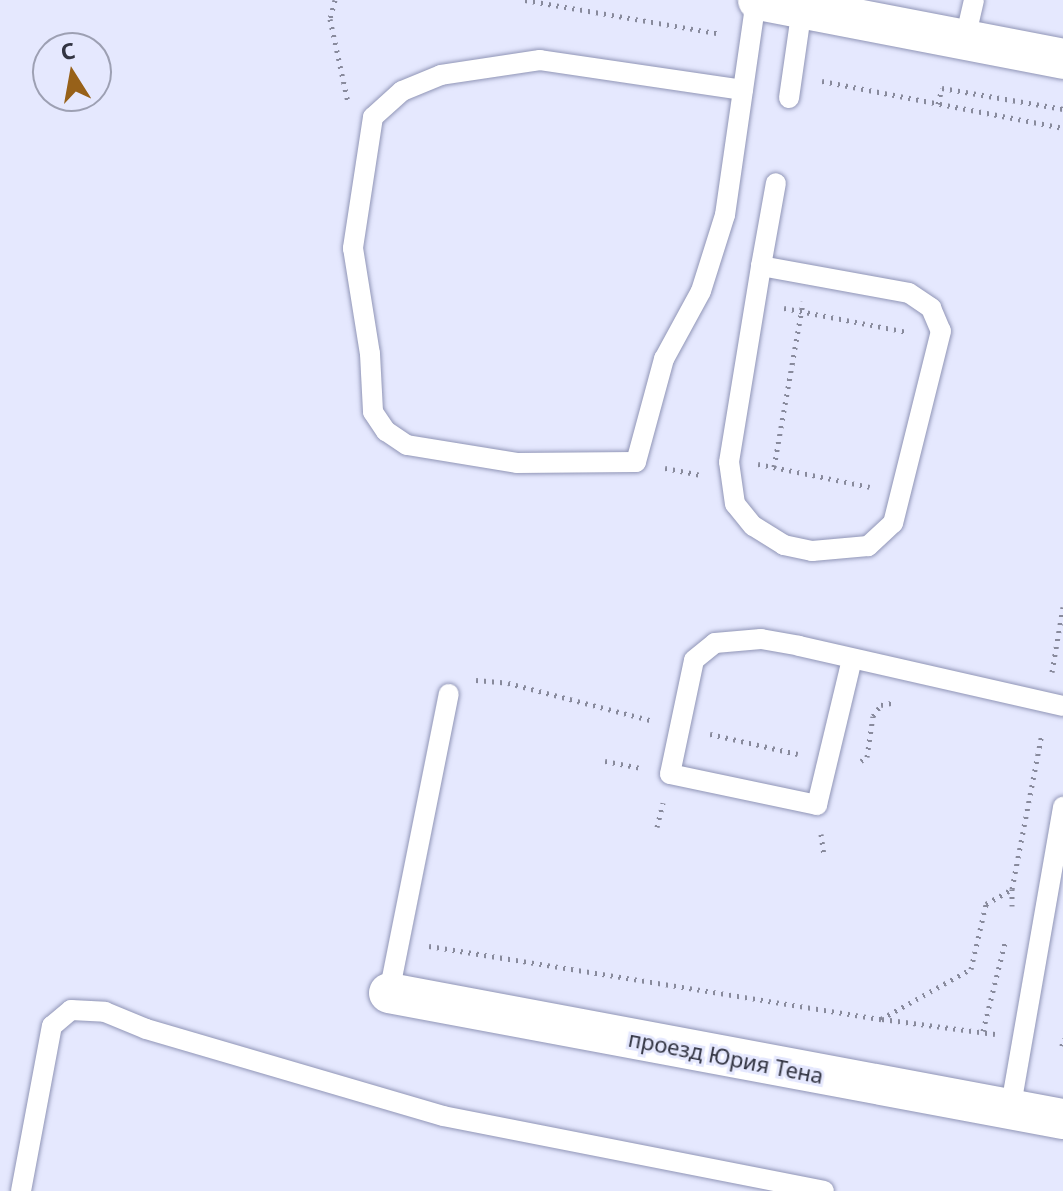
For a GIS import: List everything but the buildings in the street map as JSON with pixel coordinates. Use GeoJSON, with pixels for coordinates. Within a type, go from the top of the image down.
{"type":"FeatureCollection","features":[{"type":"Feature","properties":{"kind":"street"},"geometry":{"type":"LineString","coordinates":[[757,0],[1063,59]]}},
{"type":"Feature","properties":{"kind":"street","name":"проезд Юрия Тена"},"geometry":{"type":"LineString","coordinates":[[389,993],[1063,1119]]}},
{"type":"Feature","properties":{"kind":"lane"},"geometry":{"type":"LineString","coordinates":[[743,90],[540,60],[486,65],[402,91],[373,117],[353,248],[370,354],[373,412],[386,431],[407,445],[517,463],[636,462],[664,359],[701,291],[725,215],[757,0]]}},
{"type":"Feature","properties":{"kind":"lane"},"geometry":{"type":"LineString","coordinates":[[965,39],[974,0]]}},
{"type":"Feature","properties":{"kind":"lane"},"geometry":{"type":"LineString","coordinates":[[789,98],[802,8]]}},
{"type":"Feature","properties":{"kind":"lane"},"geometry":{"type":"LineString","coordinates":[[761,266],[909,293],[931,308],[939,339],[909,484],[893,523],[868,546],[812,551],[784,545],[753,526],[735,504],[729,480],[730,458],[761,266],[776,183]]}},
{"type":"Feature","properties":{"kind":"lane"},"geometry":{"type":"LineString","coordinates":[[852,659],[817,805],[670,774],[694,660],[715,643],[761,639],[852,659],[1055,704]]}},
{"type":"Feature","properties":{"kind":"lane"},"geometry":{"type":"LineString","coordinates":[[389,993],[449,694]]}},
{"type":"Feature","properties":{"kind":"lane"},"geometry":{"type":"LineString","coordinates":[[1010,1111],[1063,807]]}},
{"type":"Feature","properties":{"kind":"lane"},"geometry":{"type":"LineString","coordinates":[[21,1191],[52,1026],[71,1010],[105,1012],[146,1029],[481,1125],[824,1191]]}},
{"type":"Feature","properties":{"kind":"path"},"geometry":{"type":"LineString","coordinates":[[335,0],[330,19],[353,131],[369,135]]}},
{"type":"Feature","properties":{"kind":"path"},"geometry":{"type":"LineString","coordinates":[[525,0],[750,39]]}},
{"type":"Feature","properties":{"kind":"path"},"geometry":{"type":"LineString","coordinates":[[825,82],[1063,128]]}},
{"type":"Feature","properties":{"kind":"path"},"geometry":{"type":"LineString","coordinates":[[938,104],[942,88],[1063,109]]}},
{"type":"Feature","properties":{"kind":"path"},"geometry":{"type":"LineString","coordinates":[[755,302],[939,339]]}},
{"type":"Feature","properties":{"kind":"path"},"geometry":{"type":"LineString","coordinates":[[774,467],[802,311]]}},
{"type":"Feature","properties":{"kind":"path"},"geometry":{"type":"LineString","coordinates":[[730,458],[774,467],[909,484]]}},
{"type":"Feature","properties":{"kind":"path"},"geometry":{"type":"LineString","coordinates":[[636,462],[729,480]]}},
{"type":"Feature","properties":{"kind":"path"},"geometry":{"type":"LineString","coordinates":[[1055,704],[1063,607]]}},
{"type":"Feature","properties":{"kind":"path"},"geometry":{"type":"LineString","coordinates":[[449,694],[465,679],[508,683],[680,728],[852,767],[867,757],[873,716],[881,705],[911,705]]}},
{"type":"Feature","properties":{"kind":"path"},"geometry":{"type":"LineString","coordinates":[[1012,912],[1012,889],[1042,729],[1028,726]]}},
{"type":"Feature","properties":{"kind":"path"},"geometry":{"type":"LineString","coordinates":[[881,1019],[971,969],[986,904],[1012,889]]}},
{"type":"Feature","properties":{"kind":"path"},"geometry":{"type":"LineString","coordinates":[[983,1031],[1009,927]]}},
{"type":"Feature","properties":{"kind":"path"},"geometry":{"type":"LineString","coordinates":[[400,941],[881,1019],[983,1031],[1062,1046],[1063,1038]]}}]}
